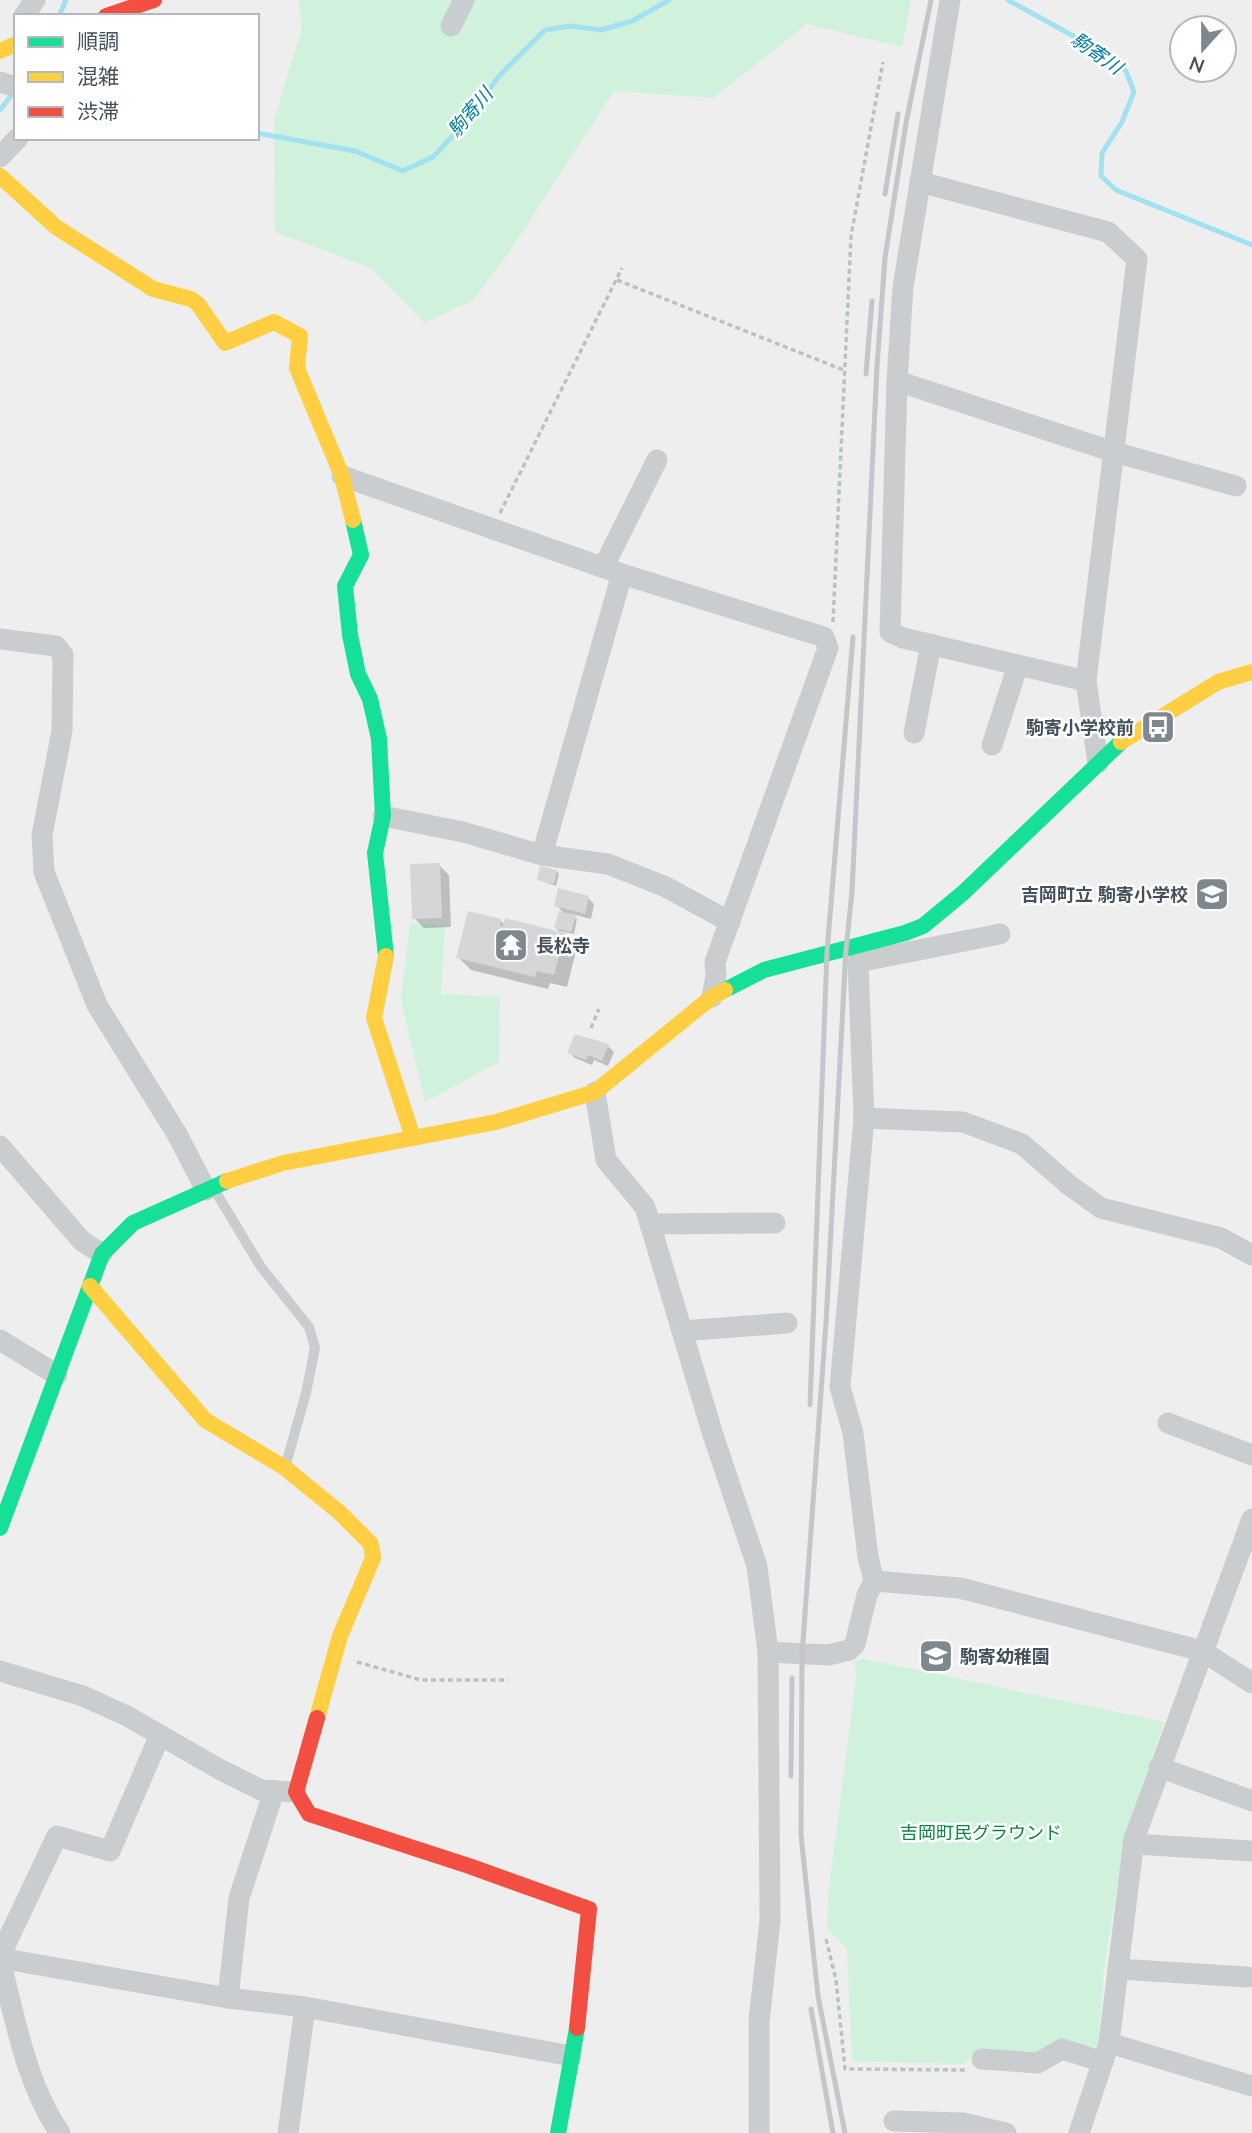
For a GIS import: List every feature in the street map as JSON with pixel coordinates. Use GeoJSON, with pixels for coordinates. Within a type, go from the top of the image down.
{"type":"FeatureCollection","features":[{"type":"Feature","properties":{"kind":"street"},"geometry":{"type":"LineString","coordinates":[[112,14],[154,0]]}},
{"type":"Feature","properties":{"kind":"street"},"geometry":{"type":"LineString","coordinates":[[450,26],[464,0]]}},
{"type":"Feature","properties":{"kind":"street"},"geometry":{"type":"LineString","coordinates":[[950,0],[903,287],[897,381],[890,632],[931,645],[1086,681]]}},
{"type":"Feature","properties":{"kind":"street"},"geometry":{"type":"LineString","coordinates":[[0,156],[16,140]]}},
{"type":"Feature","properties":{"kind":"street"},"geometry":{"type":"LineString","coordinates":[[0,176],[55,227],[153,289],[191,299],[198,304],[225,343],[274,322],[300,336],[297,368],[342,476],[361,555],[345,586],[350,635],[358,674],[370,699],[379,739],[383,816],[375,853],[386,958],[374,1018],[413,1138]]}},
{"type":"Feature","properties":{"kind":"street"},"geometry":{"type":"LineString","coordinates":[[920,182],[1108,232],[1137,259],[1086,681],[1098,763]]}},
{"type":"Feature","properties":{"kind":"street"},"geometry":{"type":"LineString","coordinates":[[897,381],[1114,452],[1236,486]]}},
{"type":"Feature","properties":{"kind":"street"},"geometry":{"type":"LineString","coordinates":[[542,855],[613,570],[657,460]]}},
{"type":"Feature","properties":{"kind":"street"},"geometry":{"type":"LineString","coordinates":[[342,476],[492,530],[824,637],[828,648],[715,962],[716,976],[712,998]]}},
{"type":"Feature","properties":{"kind":"street"},"geometry":{"type":"LineString","coordinates":[[0,639],[55,646],[64,655],[62,731],[42,835],[44,872],[97,1005],[209,1188]]}},
{"type":"Feature","properties":{"kind":"street"},"geometry":{"type":"LineString","coordinates":[[914,733],[931,645]]}},
{"type":"Feature","properties":{"kind":"street"},"geometry":{"type":"LineString","coordinates":[[992,746],[1018,665]]}},
{"type":"Feature","properties":{"kind":"street"},"geometry":{"type":"LineString","coordinates":[[0,1528],[102,1254],[133,1223],[209,1188],[283,1163],[496,1122],[595,1092],[712,998],[764,970],[923,926],[963,893],[1125,738],[1218,682],[1252,672]]}},
{"type":"Feature","properties":{"kind":"street"},"geometry":{"type":"LineString","coordinates":[[383,816],[463,832],[542,855],[608,864],[666,887],[730,922]]}},
{"type":"Feature","properties":{"kind":"street"},"geometry":{"type":"LineString","coordinates":[[923,926],[926,949]]}},
{"type":"Feature","properties":{"kind":"street"},"geometry":{"type":"LineString","coordinates":[[768,1652],[828,1656],[849,1650],[855,1644],[867,1595],[874,1581],[868,1557],[853,1433],[840,1387],[864,1118],[858,962],[1000,934]]}},
{"type":"Feature","properties":{"kind":"street"},"geometry":{"type":"LineString","coordinates":[[595,1092],[606,1160],[645,1207],[713,1435],[757,1566],[768,1652],[770,1921],[759,2021],[759,2133]]}},
{"type":"Feature","properties":{"kind":"street"},"geometry":{"type":"LineString","coordinates":[[864,1118],[963,1122],[1023,1144],[1069,1185],[1101,1208],[1221,1238],[1252,1255]]}},
{"type":"Feature","properties":{"kind":"street"},"geometry":{"type":"LineString","coordinates":[[0,1146],[82,1241],[102,1254]]}},
{"type":"Feature","properties":{"kind":"street"},"geometry":{"type":"LineString","coordinates":[[650,1224],[775,1223]]}},
{"type":"Feature","properties":{"kind":"street"},"geometry":{"type":"LineString","coordinates":[[90,1286],[205,1420],[285,1468],[339,1512],[371,1544],[373,1558],[340,1636],[296,1792],[309,1814],[469,1866],[589,1909],[576,2034],[558,2133]]}},
{"type":"Feature","properties":{"kind":"street"},"geometry":{"type":"LineString","coordinates":[[682,1331],[787,1323]]}},
{"type":"Feature","properties":{"kind":"street"},"geometry":{"type":"LineString","coordinates":[[0,1340],[57,1375]]}},
{"type":"Feature","properties":{"kind":"street"},"geometry":{"type":"LineString","coordinates":[[1168,1423],[1252,1455]]}},
{"type":"Feature","properties":{"kind":"street"},"geometry":{"type":"LineString","coordinates":[[1079,2133],[1106,2052],[1133,1844],[1158,1768],[1252,1519]]}},
{"type":"Feature","properties":{"kind":"street"},"geometry":{"type":"LineString","coordinates":[[874,1581],[960,1588],[1202,1651],[1252,1683]]}},
{"type":"Feature","properties":{"kind":"street"},"geometry":{"type":"LineString","coordinates":[[0,1671],[83,1696],[127,1716],[261,1790],[296,1792]]}},
{"type":"Feature","properties":{"kind":"street"},"geometry":{"type":"LineString","coordinates":[[60,2133],[48,2115],[25,2052],[0,1958],[57,1836],[110,1851],[160,1735]]}},
{"type":"Feature","properties":{"kind":"street"},"geometry":{"type":"LineString","coordinates":[[1158,1768],[1252,1801]]}},
{"type":"Feature","properties":{"kind":"street"},"geometry":{"type":"LineString","coordinates":[[228,1998],[239,1898],[274,1791]]}},
{"type":"Feature","properties":{"kind":"street"},"geometry":{"type":"LineString","coordinates":[[1133,1844],[1252,1851]]}},
{"type":"Feature","properties":{"kind":"street"},"geometry":{"type":"LineString","coordinates":[[0,1958],[228,1998],[305,2007],[571,2056]]}},
{"type":"Feature","properties":{"kind":"street"},"geometry":{"type":"LineString","coordinates":[[1118,1969],[1247,1977]]}},
{"type":"Feature","properties":{"kind":"street"},"geometry":{"type":"LineString","coordinates":[[288,2133],[305,2007]]}},
{"type":"Feature","properties":{"kind":"street"},"geometry":{"type":"LineString","coordinates":[[982,2059],[1038,2063],[1062,2049],[1106,2052],[1252,2087]]}},
{"type":"Feature","properties":{"kind":"street"},"geometry":{"type":"LineString","coordinates":[[894,2121],[963,2123],[1006,2133]]}},
{"type":"Feature","properties":{"kind":"lane"},"geometry":{"type":"LineString","coordinates":[[209,1188],[261,1267],[309,1327],[315,1348],[285,1468]]}},
{"type":"Feature","properties":{"kind":"path"},"geometry":{"type":"LineString","coordinates":[[827,645],[835,616],[852,236],[883,62]]}},
{"type":"Feature","properties":{"kind":"path"},"geometry":{"type":"LineString","coordinates":[[492,530],[622,268]]}},
{"type":"Feature","properties":{"kind":"path"},"geometry":{"type":"LineString","coordinates":[[617,280],[846,371]]}},
{"type":"Feature","properties":{"kind":"path"},"geometry":{"type":"LineString","coordinates":[[591,1028],[598,1009]]}},
{"type":"Feature","properties":{"kind":"path"},"geometry":{"type":"LineString","coordinates":[[334,1656],[421,1680],[508,1679]]}},
{"type":"Feature","properties":{"kind":"path"},"geometry":{"type":"LineString","coordinates":[[826,1939],[836,1980],[845,2068],[965,2070],[982,2059]]}},
{"type":"Feature","properties":{"kind":"green space"},"geometry":{"type":"Polygon","coordinates":[[[299,0],[911,0],[902,47],[807,24],[713,98],[614,91],[512,248],[473,300],[425,323],[371,268],[275,232],[274,120],[302,28],[299,0]]]}},
{"type":"Feature","properties":{"kind":"green space"},"geometry":{"type":"Polygon","coordinates":[[[410,923],[445,926],[441,994],[500,997],[499,1062],[425,1102],[401,1000],[410,923]]]}},
{"type":"Feature","properties":{"kind":"green space","name":"吉岡町民グラウンド"},"geometry":{"type":"Polygon","coordinates":[[[864,1659],[1164,1722],[1126,1832],[1104,1968],[1098,2048],[1059,2043],[1036,2056],[978,2051],[963,2064],[852,2061],[847,1949],[827,1929],[828,1895],[856,1678],[855,1661],[864,1659]]]}},
{"type":"Feature","properties":{"kind":"building"},"geometry":{"type":"Polygon","coordinates":[[[440,863],[442,918],[412,919],[410,864],[440,863]]]}},
{"type":"Feature","properties":{"kind":"building"},"geometry":{"type":"Polygon","coordinates":[[[540,866],[557,870],[554,884],[537,880],[540,866]]]}},
{"type":"Feature","properties":{"kind":"building"},"geometry":{"type":"Polygon","coordinates":[[[558,888],[589,896],[585,914],[554,906],[558,888]]]}},
{"type":"Feature","properties":{"kind":"building","name":"長松寺"},"geometry":{"type":"Polygon","coordinates":[[[468,911],[501,919],[500,925],[503,926],[505,918],[565,933],[554,975],[537,971],[535,977],[456,958],[468,911]]]}},
{"type":"Feature","properties":{"kind":"building"},"geometry":{"type":"Polygon","coordinates":[[[559,911],[576,915],[571,932],[554,928],[559,911]]]}},
{"type":"Feature","properties":{"kind":"building"},"geometry":{"type":"Polygon","coordinates":[[[575,1034],[609,1044],[602,1061],[588,1055],[586,1060],[567,1053],[575,1034]]]}},
{"type":"Feature","properties":{"kind":"waterway"},"geometry":{"type":"LineString","coordinates":[[60,14],[66,0]]}},
{"type":"Feature","properties":{"kind":"waterway","name":"駒寄川"},"geometry":{"type":"LineString","coordinates":[[259,133],[355,151],[403,171],[433,157],[460,128],[500,75],[545,30],[570,26],[601,30],[632,21],[669,0]]}},
{"type":"Feature","properties":{"kind":"waterway","name":"駒寄川"},"geometry":{"type":"LineString","coordinates":[[1008,0],[1095,48],[1126,71],[1134,92],[1122,122],[1102,153],[1101,176],[1116,190],[1252,245]]}},
{"type":"Feature","properties":{"kind":"waterway"},"geometry":{"type":"LineString","coordinates":[[0,110],[13,93]]}},
{"type":"Feature","properties":{"kind":"railway"},"geometry":{"type":"LineString","coordinates":[[845,2133],[818,1996],[801,1835],[802,1655],[826,1323],[846,949],[852,892],[877,366],[885,258],[906,123],[931,0]]}},
{"type":"Feature","properties":{"kind":"railway"},"geometry":{"type":"LineString","coordinates":[[885,194],[898,114]]}},
{"type":"Feature","properties":{"kind":"railway"},"geometry":{"type":"LineString","coordinates":[[866,374],[872,301]]}},
{"type":"Feature","properties":{"kind":"railway"},"geometry":{"type":"LineString","coordinates":[[810,1405],[827,952],[853,637]]}},
{"type":"Feature","properties":{"kind":"railway"},"geometry":{"type":"LineString","coordinates":[[791,1776],[792,1678]]}},
{"type":"Feature","properties":{"kind":"railway"},"geometry":{"type":"LineString","coordinates":[[811,2009],[833,2133]]}},
{"type":"Feature","properties":{"kind":"traffic: fast"},"geometry":{"type":"LineString","coordinates":[[353,520],[361,555],[345,586],[350,635],[358,674],[370,699],[379,739],[383,816],[375,853],[386,956]]}},
{"type":"Feature","properties":{"kind":"traffic: fast"},"geometry":{"type":"LineString","coordinates":[[725,990],[764,970],[923,926],[963,893],[1121,742]]}},
{"type":"Feature","properties":{"kind":"traffic: fast"},"geometry":{"type":"LineString","coordinates":[[0,1528],[102,1254],[133,1223],[227,1181]]}},
{"type":"Feature","properties":{"kind":"traffic: fast"},"geometry":{"type":"LineString","coordinates":[[558,2133],[577,2028]]}},
{"type":"Feature","properties":{"kind":"traffic: slow"},"geometry":{"type":"LineString","coordinates":[[0,51],[14,45]]}},
{"type":"Feature","properties":{"kind":"traffic: slow"},"geometry":{"type":"LineString","coordinates":[[0,176],[56,227],[153,289],[191,299],[198,304],[225,343],[274,322],[300,336],[297,368],[342,476],[353,520]]}},
{"type":"Feature","properties":{"kind":"traffic: slow"},"geometry":{"type":"LineString","coordinates":[[1121,742],[1218,682],[1252,672]]}},
{"type":"Feature","properties":{"kind":"traffic: slow"},"geometry":{"type":"LineString","coordinates":[[386,956],[374,1018],[413,1138]]}},
{"type":"Feature","properties":{"kind":"traffic: slow"},"geometry":{"type":"LineString","coordinates":[[227,1181],[283,1163],[496,1122],[595,1092],[712,997],[725,990]]}},
{"type":"Feature","properties":{"kind":"traffic: slow"},"geometry":{"type":"LineString","coordinates":[[90,1286],[205,1420],[285,1468],[339,1512],[371,1544],[373,1558],[340,1636],[317,1718]]}},
{"type":"Feature","properties":{"kind":"traffic: jam"},"geometry":{"type":"LineString","coordinates":[[112,14],[154,0]]}},
{"type":"Feature","properties":{"kind":"traffic: jam"},"geometry":{"type":"LineString","coordinates":[[317,1718],[296,1792],[309,1814],[469,1866],[589,1909],[577,2028]]}},
{"type":"Feature","properties":{"kind":"place","name":"駒寄小学校前"},"geometry":{"type":"Point","coordinates":[1158,727]}},
{"type":"Feature","properties":{"kind":"place","name":"吉岡町立 駒寄小学校"},"geometry":{"type":"Point","coordinates":[1212,894]}},
{"type":"Feature","properties":{"kind":"place","name":"長松寺"},"geometry":{"type":"Point","coordinates":[511,945]}},
{"type":"Feature","properties":{"kind":"place","name":"駒寄幼稚園"},"geometry":{"type":"Point","coordinates":[936,1656]}}]}
